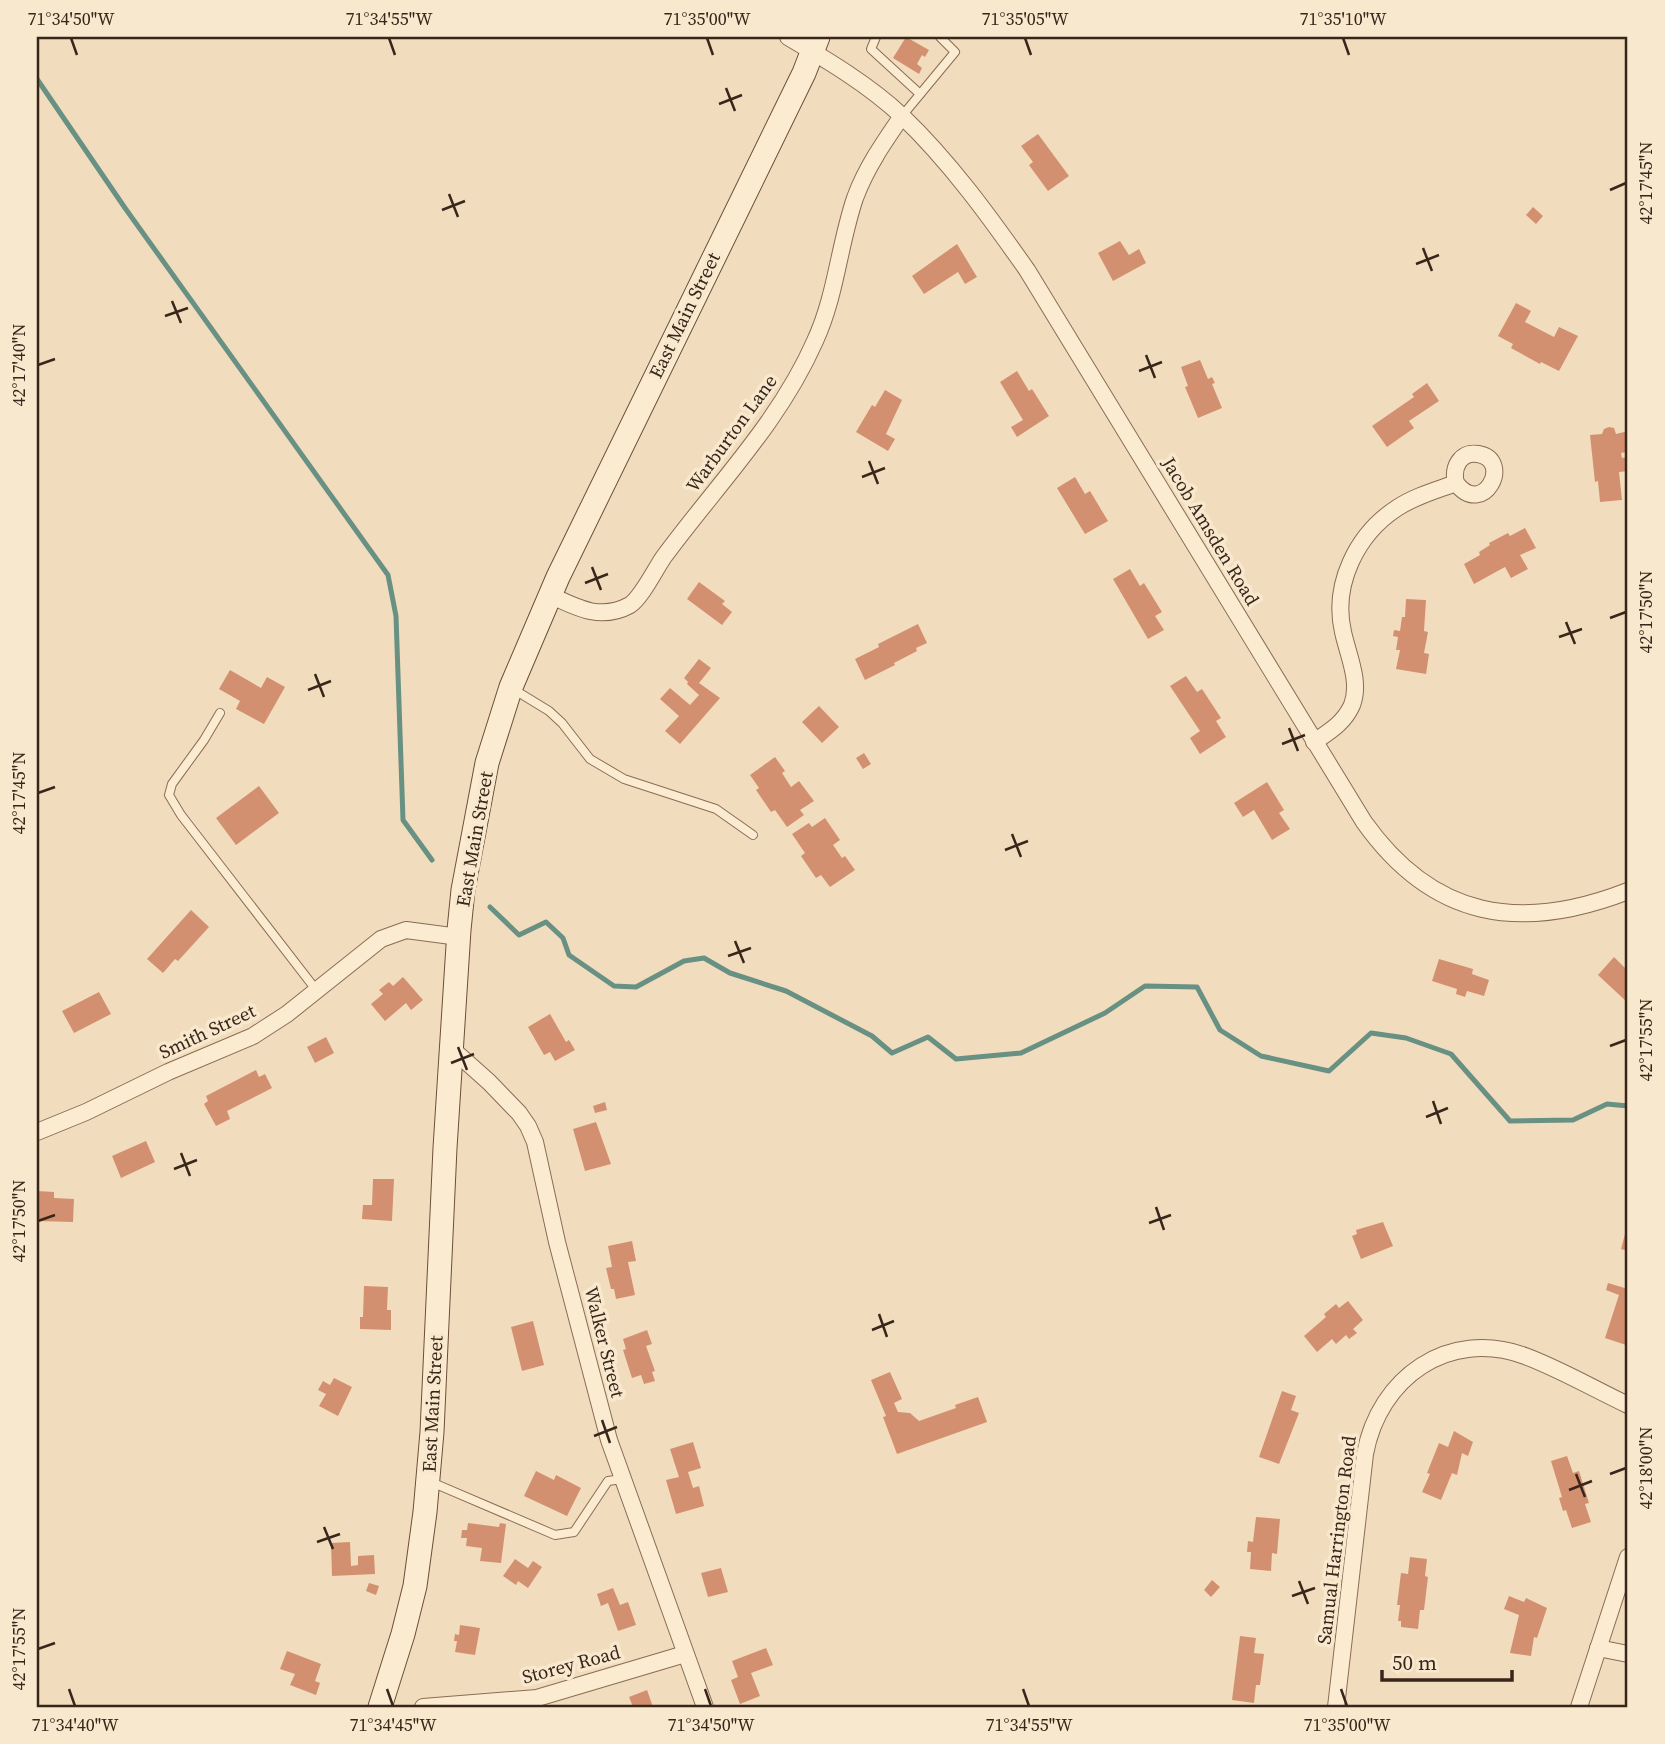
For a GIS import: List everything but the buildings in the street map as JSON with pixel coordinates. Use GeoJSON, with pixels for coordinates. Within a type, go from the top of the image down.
{"type":"FeatureCollection","features":[{"type":"Feature","properties":{"kind":"main road","name":"East Main Street"},"geometry":{"type":"LineString","coordinates":[[380,1707],[404,1634],[415,1586],[428,1481],[459,937],[463,890],[487,763],[511,687],[550,595],[804,73],[815,44]]}},
{"type":"Feature","properties":{"kind":"street","name":"Jacob Amsden Road"},"geometry":{"type":"LineString","coordinates":[[788,37],[815,44],[902,116],[956,174],[1027,270],[1377,841],[1408,873],[1447,898],[1504,912],[1535,915],[1590,905],[1628,891]]}},
{"type":"Feature","properties":{"kind":"street","name":"Warburton Lane"},"geometry":{"type":"LineString","coordinates":[[550,595],[582,610],[597,613],[612,612],[633,603],[663,559],[764,429],[797,377],[816,340],[854,201],[873,160],[902,116]]}},
{"type":"Feature","properties":{"kind":"street"},"geometry":{"type":"LineString","coordinates":[[1314,742],[1340,723],[1353,703],[1354,678],[1342,628],[1341,603],[1344,580],[1352,558],[1373,530],[1398,507],[1456,483]]}},
{"type":"Feature","properties":{"kind":"street","name":"Smith Street"},"geometry":{"type":"LineString","coordinates":[[37,1132],[253,1035],[317,990],[381,939],[406,930],[459,937]]}},
{"type":"Feature","properties":{"kind":"street","name":"Walker Street"},"geometry":{"type":"LineString","coordinates":[[452,1049],[519,1113],[535,1142],[557,1242],[609,1440],[705,1707]]}},
{"type":"Feature","properties":{"kind":"street","name":"Samual Harrington Road"},"geometry":{"type":"LineString","coordinates":[[1336,1707],[1366,1445],[1375,1417],[1398,1385],[1430,1362],[1457,1352],[1487,1349],[1525,1356],[1628,1405]]}},
{"type":"Feature","properties":{"kind":"street"},"geometry":{"type":"LineString","coordinates":[[1578,1707],[1628,1556]]}},
{"type":"Feature","properties":{"kind":"street"},"geometry":{"type":"LineString","coordinates":[[1598,1648],[1628,1654]]}},
{"type":"Feature","properties":{"kind":"street","name":"Storey Road"},"geometry":{"type":"LineString","coordinates":[[423,1707],[537,1703],[685,1654]]}},
{"type":"Feature","properties":{"kind":"lane"},"geometry":{"type":"LineString","coordinates":[[876,37],[871,50],[920,94]]}},
{"type":"Feature","properties":{"kind":"lane"},"geometry":{"type":"LineString","coordinates":[[902,116],[955,52],[940,37]]}},
{"type":"Feature","properties":{"kind":"lane"},"geometry":{"type":"LineString","coordinates":[[511,687],[549,711],[590,759],[624,779],[716,809],[753,835]]}},
{"type":"Feature","properties":{"kind":"lane"},"geometry":{"type":"LineString","coordinates":[[220,713],[172,784],[169,795],[181,815],[317,990]]}},
{"type":"Feature","properties":{"kind":"lane"},"geometry":{"type":"LineString","coordinates":[[428,1481],[555,1535],[574,1532],[608,1481],[622,1479]]}},
{"type":"Feature","properties":{"kind":"waterway"},"geometry":{"type":"LineString","coordinates":[[37,79],[125,208],[388,575],[396,616],[403,820],[432,860]]}},
{"type":"Feature","properties":{"kind":"waterway"},"geometry":{"type":"LineString","coordinates":[[490,907],[519,935],[546,922],[563,938],[569,955],[614,986],[636,987],[684,961],[704,958],[730,973],[786,991],[872,1036],[892,1053],[928,1037],[956,1059],[1021,1053],[1105,1013],[1145,986],[1197,987],[1220,1030],[1261,1056],[1329,1071],[1371,1033],[1406,1038],[1451,1054],[1510,1121],[1573,1120],[1607,1104],[1628,1106]]}}]}
